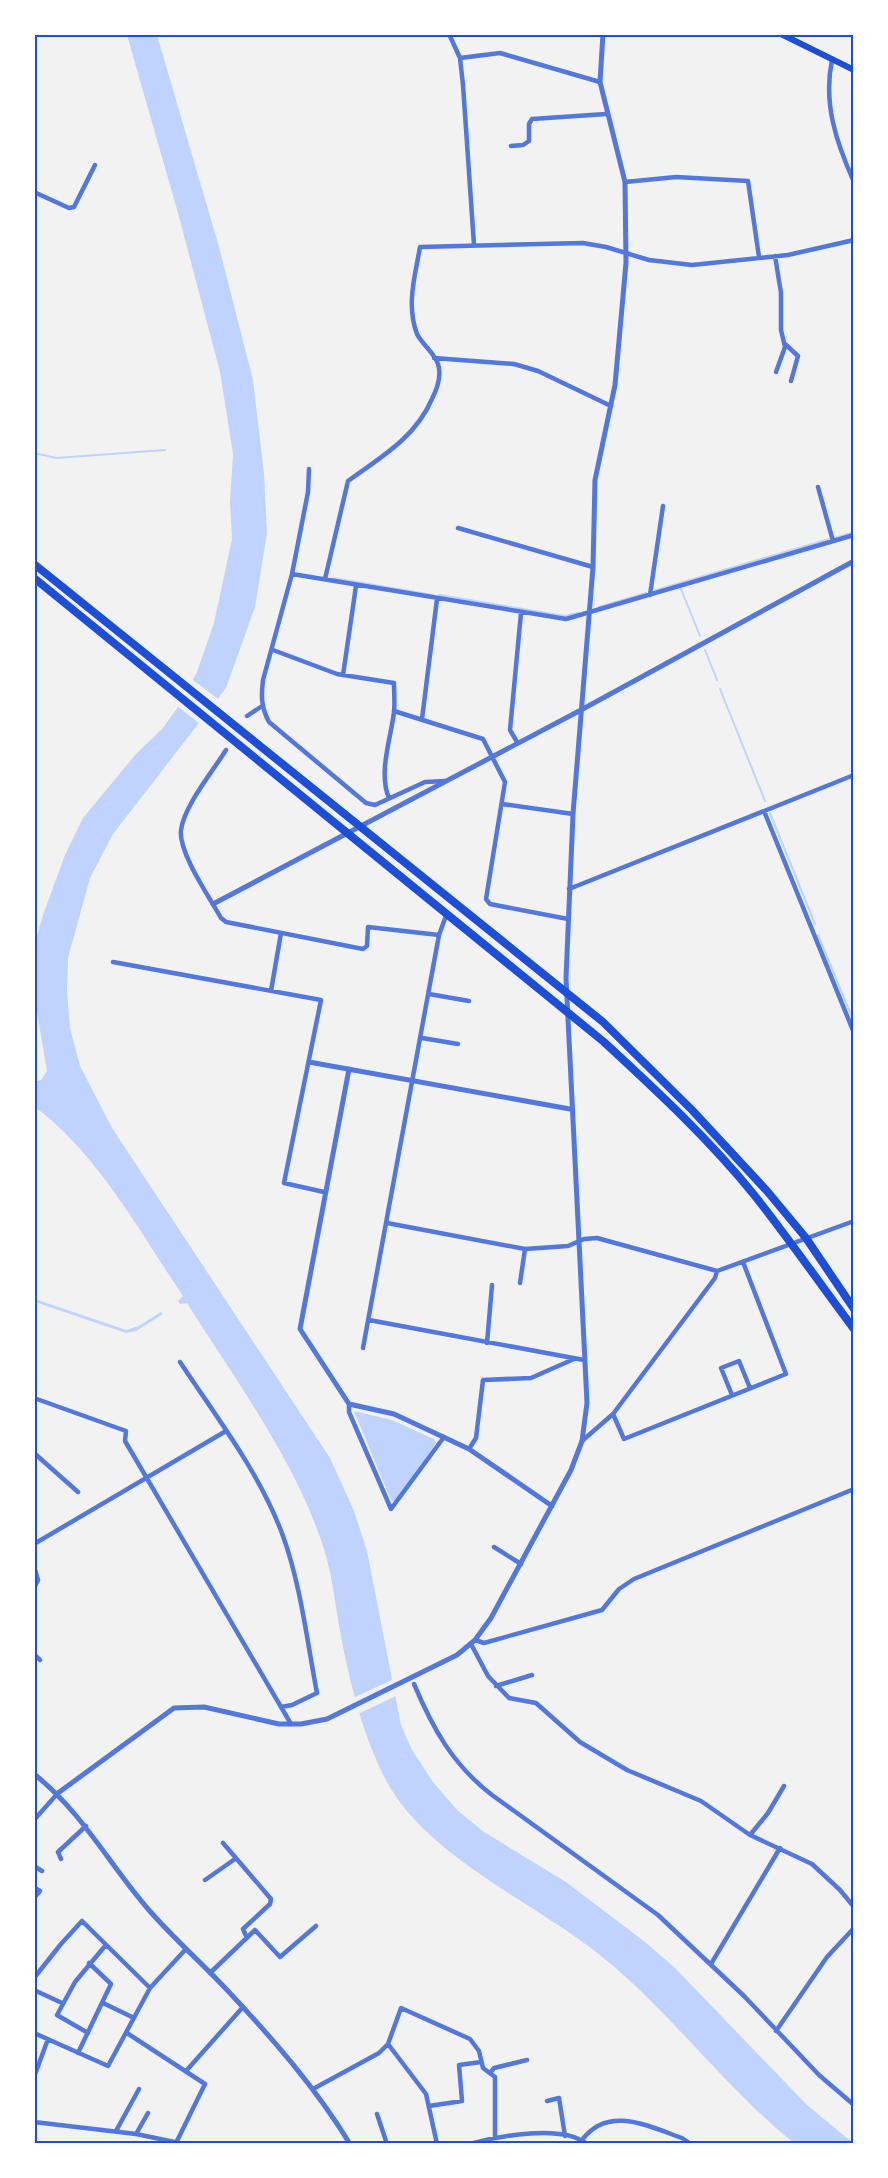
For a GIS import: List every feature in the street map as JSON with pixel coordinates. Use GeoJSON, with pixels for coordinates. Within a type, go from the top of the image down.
{"type":"FeatureCollection","features":[{"type":"Feature","properties":{"kind":"highway"},"geometry":{"type":"LineString","coordinates":[[34,564],[362,826],[624,1042],[692,1110],[767,1191],[806,1238],[854,1309]]}},
{"type":"Feature","properties":{"kind":"highway"},"geometry":{"type":"LineString","coordinates":[[34,578],[567,1010],[693,1126],[755,1197],[854,1329]]}},
{"type":"Feature","properties":{"kind":"main road"},"geometry":{"type":"LineString","coordinates":[[782,34],[854,70]]}},
{"type":"Feature","properties":{"kind":"street"},"geometry":{"type":"LineString","coordinates":[[449,34],[460,58],[466,113],[474,245]]}},
{"type":"Feature","properties":{"kind":"street"},"geometry":{"type":"LineString","coordinates":[[34,1820],[58,1793],[174,1708],[204,1707],[291,1724],[318,1721],[340,1714],[411,1682],[448,1660],[473,1642],[491,1618],[552,1506],[582,1441],[586,1416],[566,992],[569,889],[593,567],[595,480],[611,406],[626,253],[625,182],[606,114],[600,82],[603,34]]}},
{"type":"Feature","properties":{"kind":"street"},"geometry":{"type":"LineString","coordinates":[[460,58],[500,53],[600,82]]}},
{"type":"Feature","properties":{"kind":"street"},"geometry":{"type":"LineString","coordinates":[[832,60],[829,112],[854,182]]}},
{"type":"Feature","properties":{"kind":"street"},"geometry":{"type":"LineString","coordinates":[[512,146],[523,145],[529,141],[529,124],[532,119],[606,114]]}},
{"type":"Feature","properties":{"kind":"street"},"geometry":{"type":"LineString","coordinates":[[34,192],[69,208],[74,207],[95,165]]}},
{"type":"Feature","properties":{"kind":"street"},"geometry":{"type":"LineString","coordinates":[[625,182],[676,177],[748,182],[759,257]]}},
{"type":"Feature","properties":{"kind":"street"},"geometry":{"type":"LineString","coordinates":[[325,579],[348,481],[406,440],[424,417],[439,385],[438,362],[418,334],[412,313],[411,302],[420,247],[583,243],[676,265],[707,264],[775,256],[854,240]]}},
{"type":"Feature","properties":{"kind":"street"},"geometry":{"type":"LineString","coordinates":[[775,256],[781,293],[781,330],[784,343],[784,351],[776,372]]}},
{"type":"Feature","properties":{"kind":"street"},"geometry":{"type":"LineString","coordinates":[[784,343],[798,356],[791,381]]}},
{"type":"Feature","properties":{"kind":"street"},"geometry":{"type":"LineString","coordinates":[[433,358],[514,364],[538,371],[611,406]]}},
{"type":"Feature","properties":{"kind":"street"},"geometry":{"type":"LineString","coordinates":[[309,469],[308,492],[292,574],[263,680],[262,706],[269,722],[357,798],[375,805],[425,782],[445,781]]}},
{"type":"Feature","properties":{"kind":"street"},"geometry":{"type":"LineString","coordinates":[[819,487],[833,541]]}},
{"type":"Feature","properties":{"kind":"street"},"geometry":{"type":"LineString","coordinates":[[650,595],[663,506]]}},
{"type":"Feature","properties":{"kind":"street"},"geometry":{"type":"LineString","coordinates":[[458,528],[593,567]]}},
{"type":"Feature","properties":{"kind":"street"},"geometry":{"type":"LineString","coordinates":[[292,574],[566,619],[854,535]]}},
{"type":"Feature","properties":{"kind":"street"},"geometry":{"type":"LineString","coordinates":[[213,904],[581,710],[854,561]]}},
{"type":"Feature","properties":{"kind":"street"},"geometry":{"type":"LineString","coordinates":[[343,675],[356,586]]}},
{"type":"Feature","properties":{"kind":"street"},"geometry":{"type":"LineString","coordinates":[[422,719],[437,599]]}},
{"type":"Feature","properties":{"kind":"street"},"geometry":{"type":"LineString","coordinates":[[517,742],[510,730],[521,612]]}},
{"type":"Feature","properties":{"kind":"street"},"geometry":{"type":"LineString","coordinates":[[273,650],[343,675],[392,680],[394,711],[386,763],[385,789],[389,798]]}},
{"type":"Feature","properties":{"kind":"street"},"geometry":{"type":"LineString","coordinates":[[247,716],[262,706]]}},
{"type":"Feature","properties":{"kind":"street"},"geometry":{"type":"LineString","coordinates":[[394,711],[480,737],[493,755],[506,782],[486,899],[490,904],[568,919]]}},
{"type":"Feature","properties":{"kind":"street"},"geometry":{"type":"LineString","coordinates":[[226,750],[185,815],[181,831],[186,854],[213,904],[226,922],[363,949],[367,946],[368,927],[439,935]]}},
{"type":"Feature","properties":{"kind":"street"},"geometry":{"type":"LineString","coordinates":[[569,889],[854,775]]}},
{"type":"Feature","properties":{"kind":"street"},"geometry":{"type":"LineString","coordinates":[[502,804],[573,814]]}},
{"type":"Feature","properties":{"kind":"street"},"geometry":{"type":"LineString","coordinates":[[764,812],[854,1033]]}},
{"type":"Feature","properties":{"kind":"street"},"geometry":{"type":"LineString","coordinates":[[363,1348],[422,1038],[439,935],[447,913]]}},
{"type":"Feature","properties":{"kind":"street"},"geometry":{"type":"LineString","coordinates":[[271,991],[281,933]]}},
{"type":"Feature","properties":{"kind":"street"},"geometry":{"type":"LineString","coordinates":[[113,962],[321,1000],[284,1183],[324,1192]]}},
{"type":"Feature","properties":{"kind":"street"},"geometry":{"type":"LineString","coordinates":[[429,994],[469,1001]]}},
{"type":"Feature","properties":{"kind":"street"},"geometry":{"type":"LineString","coordinates":[[422,1038],[458,1044]]}},
{"type":"Feature","properties":{"kind":"street"},"geometry":{"type":"LineString","coordinates":[[309,1062],[570,1109]]}},
{"type":"Feature","properties":{"kind":"street"},"geometry":{"type":"LineString","coordinates":[[349,1070],[299,1325],[349,1404],[349,1412],[392,1509],[444,1437]]}},
{"type":"Feature","properties":{"kind":"street"},"geometry":{"type":"LineString","coordinates":[[387,1223],[525,1249],[568,1246],[597,1238],[717,1271],[854,1221]]}},
{"type":"Feature","properties":{"kind":"street"},"geometry":{"type":"LineString","coordinates":[[520,1282],[525,1249]]}},
{"type":"Feature","properties":{"kind":"street"},"geometry":{"type":"LineString","coordinates":[[613,1414],[624,1439],[786,1374],[743,1262]]}},
{"type":"Feature","properties":{"kind":"street"},"geometry":{"type":"LineString","coordinates":[[582,1441],[613,1414],[671,1340],[717,1271]]}},
{"type":"Feature","properties":{"kind":"street"},"geometry":{"type":"LineString","coordinates":[[488,1343],[492,1286]]}},
{"type":"Feature","properties":{"kind":"street"},"geometry":{"type":"LineString","coordinates":[[369,1320],[584,1360]]}},
{"type":"Feature","properties":{"kind":"street"},"geometry":{"type":"LineString","coordinates":[[469,1449],[476,1438],[483,1380],[531,1378],[574,1359]]}},
{"type":"Feature","properties":{"kind":"street"},"geometry":{"type":"LineString","coordinates":[[732,1395],[721,1368],[739,1361],[750,1388]]}},
{"type":"Feature","properties":{"kind":"street"},"geometry":{"type":"LineString","coordinates":[[180,1362],[258,1481],[283,1536],[306,1629],[316,1693],[292,1705],[280,1707]]}},
{"type":"Feature","properties":{"kind":"street"},"geometry":{"type":"LineString","coordinates":[[34,1398],[126,1431],[125,1441],[291,1724]]}},
{"type":"Feature","properties":{"kind":"street"},"geometry":{"type":"LineString","coordinates":[[349,1404],[394,1414],[469,1449],[552,1506]]}},
{"type":"Feature","properties":{"kind":"street"},"geometry":{"type":"LineString","coordinates":[[34,1544],[226,1431]]}},
{"type":"Feature","properties":{"kind":"street"},"geometry":{"type":"LineString","coordinates":[[34,1453],[78,1492]]}},
{"type":"Feature","properties":{"kind":"street"},"geometry":{"type":"LineString","coordinates":[[473,1642],[484,1643],[602,1610],[620,1589],[634,1579],[854,1489]]}},
{"type":"Feature","properties":{"kind":"street"},"geometry":{"type":"LineString","coordinates":[[494,1547],[520,1564]]}},
{"type":"Feature","properties":{"kind":"street"},"geometry":{"type":"LineString","coordinates":[[34,1566],[38,1580],[34,1588]]}},
{"type":"Feature","properties":{"kind":"street"},"geometry":{"type":"LineString","coordinates":[[473,1642],[484,1670],[496,1686],[513,1700],[536,1702],[580,1742],[627,1770],[701,1802],[750,1835],[818,1868],[854,1907]]}},
{"type":"Feature","properties":{"kind":"street"},"geometry":{"type":"LineString","coordinates":[[34,1654],[40,1660]]}},
{"type":"Feature","properties":{"kind":"street"},"geometry":{"type":"LineString","coordinates":[[496,1686],[532,1675]]}},
{"type":"Feature","properties":{"kind":"street"},"geometry":{"type":"LineString","coordinates":[[411,1682],[438,1736],[456,1762],[477,1784],[642,1901],[711,1964],[819,2075],[854,2105]]}},
{"type":"Feature","properties":{"kind":"street"},"geometry":{"type":"LineString","coordinates":[[34,1774],[58,1793],[86,1826],[148,1909],[243,2007],[313,2089],[350,2144]]}},
{"type":"Feature","properties":{"kind":"street"},"geometry":{"type":"LineString","coordinates":[[750,1835],[768,1813],[784,1786]]}},
{"type":"Feature","properties":{"kind":"street"},"geometry":{"type":"LineString","coordinates":[[61,1859],[58,1852],[86,1826]]}},
{"type":"Feature","properties":{"kind":"street"},"geometry":{"type":"LineString","coordinates":[[223,1843],[271,1899],[270,1904],[243,1929],[247,1938]]}},
{"type":"Feature","properties":{"kind":"street"},"geometry":{"type":"LineString","coordinates":[[711,1964],[780,1848]]}},
{"type":"Feature","properties":{"kind":"street"},"geometry":{"type":"LineString","coordinates":[[205,1880],[235,1858]]}},
{"type":"Feature","properties":{"kind":"street"},"geometry":{"type":"LineString","coordinates":[[34,1866],[42,1871]]}},
{"type":"Feature","properties":{"kind":"street"},"geometry":{"type":"LineString","coordinates":[[34,1887],[40,1891],[34,1898]]}},
{"type":"Feature","properties":{"kind":"street"},"geometry":{"type":"LineString","coordinates":[[34,1978],[82,1922],[150,1988]]}},
{"type":"Feature","properties":{"kind":"street"},"geometry":{"type":"LineString","coordinates":[[210,1973],[255,1930],[280,1957],[316,1926]]}},
{"type":"Feature","properties":{"kind":"street"},"geometry":{"type":"LineString","coordinates":[[776,2031],[827,1957],[854,1928]]}},
{"type":"Feature","properties":{"kind":"street"},"geometry":{"type":"LineString","coordinates":[[88,2033],[58,2018],[62,2003],[89,1963],[105,1946]]}},
{"type":"Feature","properties":{"kind":"street"},"geometry":{"type":"LineString","coordinates":[[34,2033],[106,2067],[127,2033],[150,1988],[186,1949]]}},
{"type":"Feature","properties":{"kind":"street"},"geometry":{"type":"LineString","coordinates":[[78,2053],[111,1984],[89,1963]]}},
{"type":"Feature","properties":{"kind":"street"},"geometry":{"type":"LineString","coordinates":[[34,1990],[62,2003]]}},
{"type":"Feature","properties":{"kind":"street"},"geometry":{"type":"LineString","coordinates":[[103,2003],[134,2018]]}},
{"type":"Feature","properties":{"kind":"street"},"geometry":{"type":"LineString","coordinates":[[186,2071],[243,2007]]}},
{"type":"Feature","properties":{"kind":"street"},"geometry":{"type":"LineString","coordinates":[[313,2089],[379,2053],[388,2044],[401,2008],[470,2039],[479,2051],[483,2068],[495,2078],[495,2138]]}},
{"type":"Feature","properties":{"kind":"street"},"geometry":{"type":"LineString","coordinates":[[127,2033],[205,2084],[177,2142]]}},
{"type":"Feature","properties":{"kind":"street"},"geometry":{"type":"LineString","coordinates":[[34,2077],[48,2039]]}},
{"type":"Feature","properties":{"kind":"street"},"geometry":{"type":"LineString","coordinates":[[388,2044],[426,2094],[437,2144]]}},
{"type":"Feature","properties":{"kind":"street"},"geometry":{"type":"LineString","coordinates":[[490,2073],[494,2068],[527,2060]]}},
{"type":"Feature","properties":{"kind":"street"},"geometry":{"type":"LineString","coordinates":[[429,2106],[462,2101],[459,2066],[481,2062]]}},
{"type":"Feature","properties":{"kind":"street"},"geometry":{"type":"LineString","coordinates":[[116,2131],[140,2089]]}},
{"type":"Feature","properties":{"kind":"street"},"geometry":{"type":"LineString","coordinates":[[547,2101],[559,2098],[565,2136]]}},
{"type":"Feature","properties":{"kind":"street"},"geometry":{"type":"LineString","coordinates":[[136,2134],[148,2113]]}},
{"type":"Feature","properties":{"kind":"street"},"geometry":{"type":"LineString","coordinates":[[376,2114],[387,2144]]}},
{"type":"Feature","properties":{"kind":"street"},"geometry":{"type":"LineString","coordinates":[[471,2144],[495,2138],[537,2133],[565,2136],[584,2142],[597,2124],[621,2119],[674,2135],[691,2144]]}},
{"type":"Feature","properties":{"kind":"street"},"geometry":{"type":"LineString","coordinates":[[34,2122],[116,2131],[184,2144]]}},
{"type":"Feature","properties":{"kind":"water"},"geometry":{"type":"Polygon","coordinates":[[[127,35],[157,35],[219,247],[253,380],[264,474],[267,533],[255,607],[226,688],[113,834],[90,878],[68,958],[67,991],[70,1028],[80,1066],[112,1128],[330,1458],[354,1511],[367,1551],[401,1725],[412,1750],[433,1782],[457,1810],[484,1832],[566,1882],[645,1942],[674,1967],[807,2105],[853,2143],[794,2143],[744,2098],[627,1978],[575,1936],[454,1855],[427,1832],[404,1807],[386,1780],[364,1728],[349,1673],[332,1580],[323,1546],[311,1513],[280,1451],[187,1303],[180,1304],[178,1301],[183,1296],[116,1195],[79,1147],[35,1107],[35,1082],[41,1080],[47,1071],[34,995],[35,943],[43,915],[65,855],[83,818],[136,754],[162,729],[178,707],[197,672],[214,623],[232,539],[230,502],[233,454],[220,372],[178,213],[127,35]]]}},
{"type":"Feature","properties":{"kind":"water"},"geometry":{"type":"Polygon","coordinates":[[[35,1299],[126,1330],[139,1326],[161,1312],[163,1314],[136,1331],[126,1333],[35,1302],[35,1299]]]}},
{"type":"Feature","properties":{"kind":"water"},"geometry":{"type":"Polygon","coordinates":[[[354,1411],[392,1420],[434,1439],[436,1443],[395,1502],[391,1500],[354,1411]]]}},
{"type":"Feature","properties":{"kind":"pier"},"geometry":{"type":"Polygon","coordinates":[[[190,678],[221,701],[200,724],[176,705],[190,678]]]}},
{"type":"Feature","properties":{"kind":"pier"},"geometry":{"type":"Polygon","coordinates":[[[396,1678],[398,1695],[358,1714],[353,1698],[396,1678]]]}},
{"type":"Feature","properties":{"kind":"waterway"},"geometry":{"type":"LineString","coordinates":[[34,453],[56,458],[165,450]]}},
{"type":"Feature","properties":{"kind":"waterway"},"geometry":{"type":"LineString","coordinates":[[835,538],[854,532]]}},
{"type":"Feature","properties":{"kind":"waterway"},"geometry":{"type":"LineString","coordinates":[[656,590],[829,539]]}},
{"type":"Feature","properties":{"kind":"waterway"},"geometry":{"type":"LineString","coordinates":[[333,578],[433,595]]}},
{"type":"Feature","properties":{"kind":"waterway"},"geometry":{"type":"LineString","coordinates":[[681,589],[700,636]]}},
{"type":"Feature","properties":{"kind":"waterway"},"geometry":{"type":"LineString","coordinates":[[599,607],[646,593]]}},
{"type":"Feature","properties":{"kind":"waterway"},"geometry":{"type":"LineString","coordinates":[[439,595],[565,616],[578,613]]}},
{"type":"Feature","properties":{"kind":"waterway"},"geometry":{"type":"LineString","coordinates":[[705,650],[717,680]]}},
{"type":"Feature","properties":{"kind":"waterway"},"geometry":{"type":"LineString","coordinates":[[720,689],[765,801]]}},
{"type":"Feature","properties":{"kind":"waterway"},"geometry":{"type":"LineString","coordinates":[[770,813],[815,924]]}},
{"type":"Feature","properties":{"kind":"waterway"},"geometry":{"type":"LineString","coordinates":[[818,935],[854,1022]]}}]}
